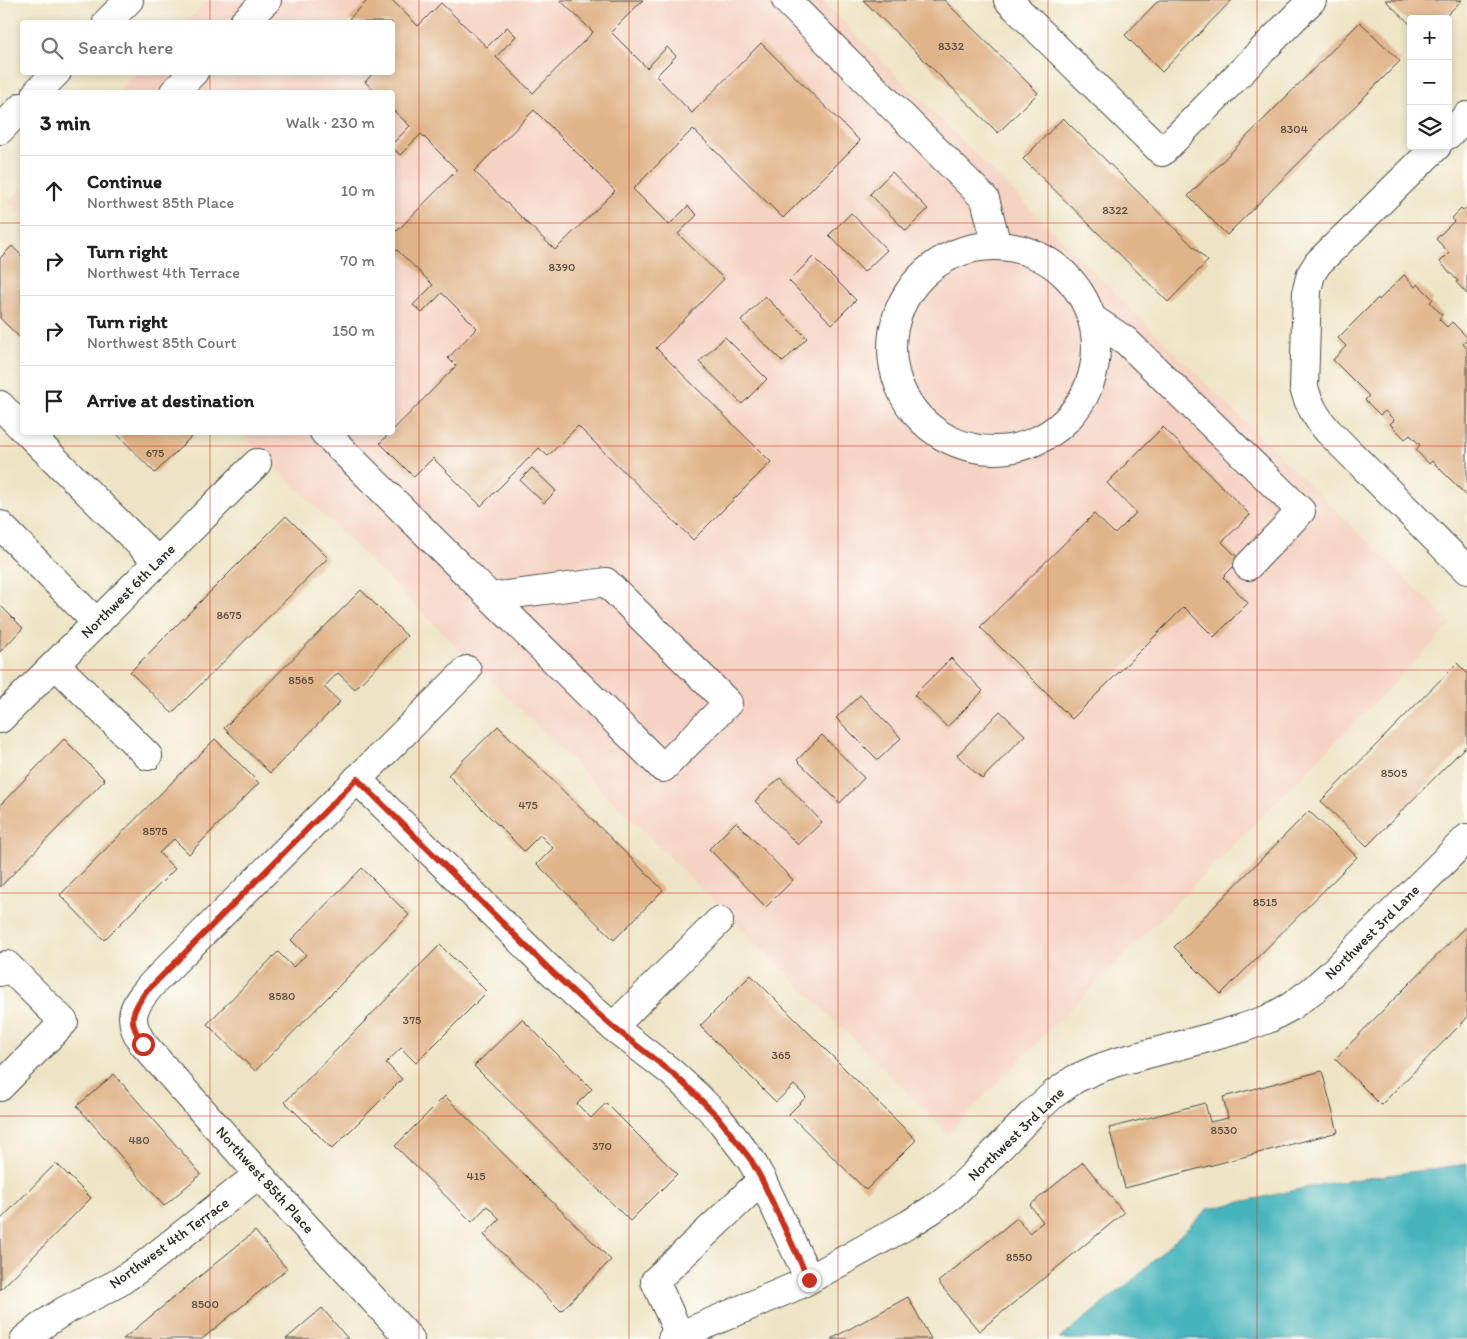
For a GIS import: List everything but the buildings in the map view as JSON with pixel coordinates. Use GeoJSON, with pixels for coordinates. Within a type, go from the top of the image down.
{"type":"FeatureCollection","features":[{"type":"Feature","properties":{"kind":"street"},"geometry":{"type":"LineString","coordinates":[[109,20],[129,0]]}},
{"type":"Feature","properties":{"kind":"street"},"geometry":{"type":"LineString","coordinates":[[246,20],[267,0]]}},
{"type":"Feature","properties":{"kind":"street"},"geometry":{"type":"LineString","coordinates":[[786,0],[985,199],[997,246]]}},
{"type":"Feature","properties":{"kind":"street"},"geometry":{"type":"LineString","coordinates":[[1008,0],[1162,152],[1312,0]]}},
{"type":"Feature","properties":{"kind":"street"},"geometry":{"type":"LineString","coordinates":[[39,90],[54,75]]}},
{"type":"Feature","properties":{"kind":"street"},"geometry":{"type":"LineString","coordinates":[[176,90],[191,75]]}},
{"type":"Feature","properties":{"kind":"street"},"geometry":{"type":"LineString","coordinates":[[0,130],[20,110]]}},
{"type":"Feature","properties":{"kind":"street"},"geometry":{"type":"LineString","coordinates":[[1452,131],[1467,116]]}},
{"type":"Feature","properties":{"kind":"street"},"geometry":{"type":"LineString","coordinates":[[1433,150],[1318,263],[1311,274],[1307,290],[1304,388],[1316,418],[1467,570]]}},
{"type":"Feature","properties":{"kind":"street"},"geometry":{"type":"LineString","coordinates":[[997,246],[1023,250],[1046,260],[1067,276],[1083,296],[1093,320],[1097,345],[1095,370],[1086,395],[1071,416],[1052,433],[1029,445],[1004,451],[978,450],[953,442],[931,430],[913,412],[900,390],[893,365],[892,339],[898,314],[909,291],[926,272],[948,257],[971,248],[997,246]]}},
{"type":"Feature","properties":{"kind":"street"},"geometry":{"type":"LineString","coordinates":[[1093,320],[1126,340],[1300,511],[1248,566]]}},
{"type":"Feature","properties":{"kind":"street"},"geometry":{"type":"LineString","coordinates":[[0,405],[20,426]]}},
{"type":"Feature","properties":{"kind":"street"},"geometry":{"type":"LineString","coordinates":[[31,435],[158,562]]}},
{"type":"Feature","properties":{"kind":"street"},"geometry":{"type":"LineString","coordinates":[[327,435],[664,768],[728,703],[606,582],[491,597]]}},
{"type":"Feature","properties":{"kind":"street","name":"Northwest 6th Lane"},"geometry":{"type":"LineString","coordinates":[[0,719],[257,463]]}},
{"type":"Feature","properties":{"kind":"street"},"geometry":{"type":"LineString","coordinates":[[0,525],[97,623]]}},
{"type":"Feature","properties":{"kind":"street"},"geometry":{"type":"LineString","coordinates":[[54,664],[148,756]]}},
{"type":"Feature","properties":{"kind":"street"},"geometry":{"type":"LineString","coordinates":[[466,670],[357,779],[547,967],[613,1027],[671,1072],[717,1116],[751,1160],[809,1280]]}},
{"type":"Feature","properties":{"kind":"street","name":"Northwest 85th Place"},"geometry":{"type":"LineString","coordinates":[[357,779],[153,983],[133,1014],[132,1024],[143,1044],[410,1339]]}},
{"type":"Feature","properties":{"kind":"street","name":"Northwest 3rd Lane"},"geometry":{"type":"LineString","coordinates":[[676,1337],[809,1280],[933,1209],[953,1194],[973,1175],[1054,1094],[1075,1079],[1117,1062],[1242,1028],[1268,1019],[1290,1007],[1334,972],[1463,851]]}},
{"type":"Feature","properties":{"kind":"street"},"geometry":{"type":"LineString","coordinates":[[613,1027],[719,921]]}},
{"type":"Feature","properties":{"kind":"street"},"geometry":{"type":"LineString","coordinates":[[0,972],[7,965],[64,1022],[0,1087]]}},
{"type":"Feature","properties":{"kind":"street","name":"Northwest 4th Terrace"},"geometry":{"type":"LineString","coordinates":[[25,1339],[64,1311],[110,1287],[144,1265],[259,1174]]}},
{"type":"Feature","properties":{"kind":"street"},"geometry":{"type":"LineString","coordinates":[[676,1337],[655,1281],[762,1180]]}},
{"type":"Feature","properties":{"kind":"shaded area"},"geometry":{"type":"Polygon","coordinates":[[[208,0],[821,0],[1169,347],[1452,624],[948,1133],[243,435],[395,435],[395,90],[118,90],[134,75],[395,75],[395,20],[188,20],[208,0]]]}},
{"type":"Feature","properties":{"kind":"shaded area"},"geometry":{"type":"Polygon","coordinates":[[[20,189],[20,214],[8,202],[20,189]]]}},
{"type":"Feature","properties":{"kind":"water"},"geometry":{"type":"Polygon","coordinates":[[[1467,1164],[1467,1339],[1059,1339],[1135,1278],[1208,1209],[1324,1184],[1467,1164]]]}},
{"type":"Feature","properties":{"kind":"route"},"geometry":{"type":"LineString","coordinates":[[143,1044],[132,1024],[133,1014],[153,983],[357,779],[581,999],[613,1027],[671,1072],[717,1116],[751,1160],[780,1216],[809,1280]]}}]}
